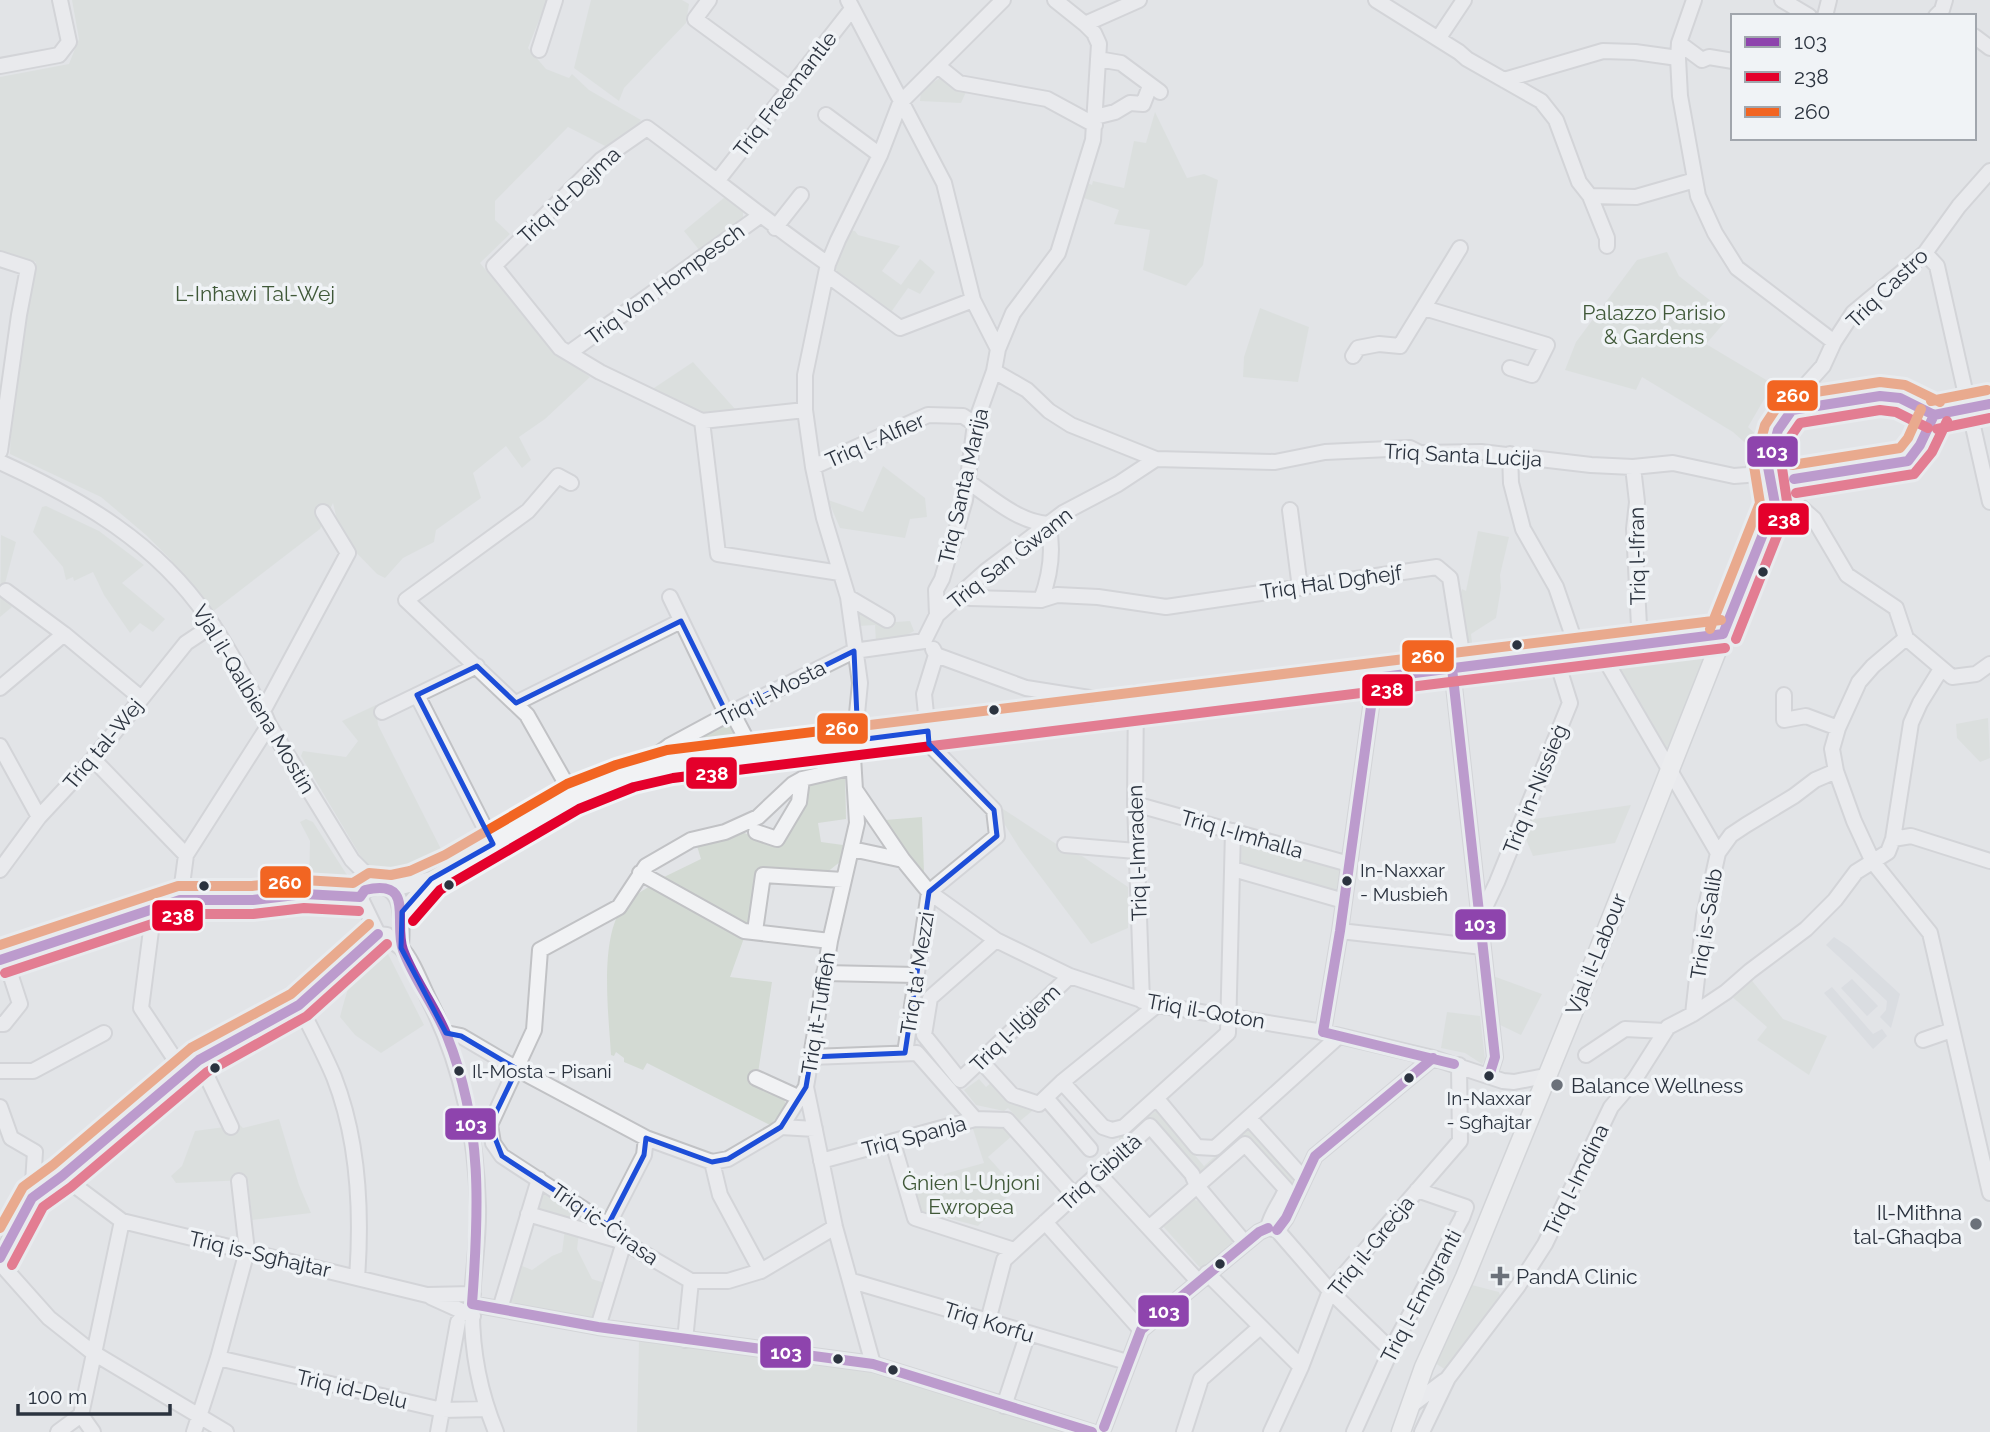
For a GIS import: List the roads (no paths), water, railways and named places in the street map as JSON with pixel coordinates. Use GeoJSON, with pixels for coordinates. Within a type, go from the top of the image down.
{"type":"FeatureCollection","features":[{"type":"Feature","properties":{"kind":"main road"},"geometry":{"type":"LineString","coordinates":[[1934,415],[1922,441],[1908,461],[1786,493],[1770,474],[1778,430],[1792,410],[1880,396],[1900,398],[1934,415],[1990,404]]}},
{"type":"Feature","properties":{"kind":"main road"},"geometry":{"type":"LineString","coordinates":[[1915,404],[1922,441]]}},
{"type":"Feature","properties":{"kind":"main road","name":"Vjal il-Labour"},"geometry":{"type":"LineString","coordinates":[[1401,1432],[1424,1367],[1465,1277],[1595,959],[1723,634],[1786,493]]}},
{"type":"Feature","properties":{"kind":"street"},"geometry":{"type":"LineString","coordinates":[[0,66],[59,55],[68,41],[60,0]]}},
{"type":"Feature","properties":{"kind":"street"},"geometry":{"type":"LineString","coordinates":[[539,50],[555,0]]}},
{"type":"Feature","properties":{"kind":"street"},"geometry":{"type":"LineString","coordinates":[[709,0],[695,19],[789,88]]}},
{"type":"Feature","properties":{"kind":"street"},"geometry":{"type":"LineString","coordinates":[[900,103],[1003,0]]}},
{"type":"Feature","properties":{"kind":"street"},"geometry":{"type":"LineString","coordinates":[[998,349],[1013,313],[1058,253],[1093,140],[1099,44],[1085,23],[1055,0]]}},
{"type":"Feature","properties":{"kind":"street"},"geometry":{"type":"LineString","coordinates":[[1085,23],[1139,0]]}},
{"type":"Feature","properties":{"kind":"street"},"geometry":{"type":"LineString","coordinates":[[1376,0],[1467,60],[1541,101],[1556,120],[1578,182],[1590,196],[1607,238],[1607,246]]}},
{"type":"Feature","properties":{"kind":"street"},"geometry":{"type":"LineString","coordinates":[[1438,39],[1464,0]]}},
{"type":"Feature","properties":{"kind":"street"},"geometry":{"type":"LineString","coordinates":[[1694,0],[1679,43],[1680,96],[1698,195],[1712,236],[1737,268],[1835,342]]}},
{"type":"Feature","properties":{"kind":"street"},"geometry":{"type":"LineString","coordinates":[[1782,0],[1806,14]]}},
{"type":"Feature","properties":{"kind":"street"},"geometry":{"type":"LineString","coordinates":[[850,4],[944,183],[973,300],[998,349]]}},
{"type":"Feature","properties":{"kind":"street","name":"Triq Freemantle"},"geometry":{"type":"LineString","coordinates":[[718,180],[850,4]]}},
{"type":"Feature","properties":{"kind":"street"},"geometry":{"type":"LineString","coordinates":[[1679,43],[1702,60],[1709,57],[1731,61]]}},
{"type":"Feature","properties":{"kind":"street"},"geometry":{"type":"LineString","coordinates":[[1504,80],[1603,51],[1678,58]]}},
{"type":"Feature","properties":{"kind":"street"},"geometry":{"type":"LineString","coordinates":[[1095,121],[1130,103],[1143,104],[1155,89],[1121,63],[1098,59]]}},
{"type":"Feature","properties":{"kind":"street"},"geometry":{"type":"LineString","coordinates":[[937,66],[959,83],[1040,97],[1095,121]]}},
{"type":"Feature","properties":{"kind":"street","name":"Triq it-Tuffieħ"},"geometry":{"type":"LineString","coordinates":[[873,1364],[835,1227],[815,1129],[803,1092],[830,941],[857,822],[853,767],[860,683],[848,597],[824,518],[813,467],[805,375],[827,269],[838,240],[880,155],[900,103]]}},
{"type":"Feature","properties":{"kind":"street"},"geometry":{"type":"LineString","coordinates":[[826,115],[880,155]]}},
{"type":"Feature","properties":{"kind":"street","name":"Triq id-Dejma"},"geometry":{"type":"LineString","coordinates":[[569,353],[561,348],[494,266],[601,160],[647,128],[718,180]]}},
{"type":"Feature","properties":{"kind":"street","name":"Triq Castro"},"geometry":{"type":"LineString","coordinates":[[1792,410],[1797,395],[1823,366],[1853,313],[1925,253],[1990,171]]}},
{"type":"Feature","properties":{"kind":"street"},"geometry":{"type":"LineString","coordinates":[[718,180],[900,328],[973,300]]}},
{"type":"Feature","properties":{"kind":"street"},"geometry":{"type":"LineString","coordinates":[[1590,196],[1636,197],[1695,180]]}},
{"type":"Feature","properties":{"kind":"street"},"geometry":{"type":"LineString","coordinates":[[775,228],[801,195]]}},
{"type":"Feature","properties":{"kind":"street","name":"Triq Von Hompesch"},"geometry":{"type":"LineString","coordinates":[[569,353],[761,215]]}},
{"type":"Feature","properties":{"kind":"street"},"geometry":{"type":"LineString","coordinates":[[1353,356],[1358,348],[1379,344],[1400,346],[1460,247]]}},
{"type":"Feature","properties":{"kind":"street"},"geometry":{"type":"LineString","coordinates":[[1925,253],[1937,266],[1990,502]]}},
{"type":"Feature","properties":{"kind":"street"},"geometry":{"type":"LineString","coordinates":[[0,259],[28,268],[0,451]]}},
{"type":"Feature","properties":{"kind":"street"},"geometry":{"type":"LineString","coordinates":[[1424,308],[1547,345],[1532,375],[1510,368]]}},
{"type":"Feature","properties":{"kind":"street","name":"Triq Santa Marija"},"geometry":{"type":"LineString","coordinates":[[924,641],[937,614],[936,590],[942,579],[965,500],[975,424],[994,371],[998,349]]}},
{"type":"Feature","properties":{"kind":"street"},"geometry":{"type":"LineString","coordinates":[[569,353],[600,372],[702,421],[806,410]]}},
{"type":"Feature","properties":{"kind":"street"},"geometry":{"type":"LineString","coordinates":[[994,371],[1027,390],[1049,411],[1072,425],[1156,459]]}},
{"type":"Feature","properties":{"kind":"street","name":"Triq l-Alfier"},"geometry":{"type":"LineString","coordinates":[[813,467],[928,415],[963,416],[975,424]]}},
{"type":"Feature","properties":{"kind":"street"},"geometry":{"type":"LineString","coordinates":[[702,421],[719,554],[840,573]]}},
{"type":"Feature","properties":{"kind":"street","name":"Triq Santa Luċija"},"geometry":{"type":"LineString","coordinates":[[1156,459],[1275,463],[1325,452],[1410,448],[1420,453],[1510,454],[1591,465],[1633,467],[1674,463],[1734,476],[1770,474]]}},
{"type":"Feature","properties":{"kind":"street"},"geometry":{"type":"LineString","coordinates":[[1510,454],[1511,484],[1523,529],[1556,587],[1578,651]]}},
{"type":"Feature","properties":{"kind":"street","name":"Triq San Ġwann"},"geometry":{"type":"LineString","coordinates":[[937,614],[986,571],[1048,524],[1156,459]]}},
{"type":"Feature","properties":{"kind":"street","name":"Vjal il-Qalbiena Mostin"},"geometry":{"type":"LineString","coordinates":[[0,462],[78,500],[133,538],[157,557],[213,625],[352,860],[361,895],[381,935]]}},
{"type":"Feature","properties":{"kind":"street","name":"Triq l-Ifran"},"geometry":{"type":"LineString","coordinates":[[1633,467],[1637,502],[1634,529],[1640,645]]}},
{"type":"Feature","properties":{"kind":"street"},"geometry":{"type":"LineString","coordinates":[[571,483],[558,476],[528,511],[406,600],[527,715],[573,796]]}},
{"type":"Feature","properties":{"kind":"street"},"geometry":{"type":"LineString","coordinates":[[967,481],[1011,510],[1039,524],[1048,524],[1051,554],[1041,600]]}},
{"type":"Feature","properties":{"kind":"street"},"geometry":{"type":"LineString","coordinates":[[1786,493],[1814,519],[1847,575],[1896,608],[1906,638],[1941,669],[1952,677],[1976,674],[1990,664]]}},
{"type":"Feature","properties":{"kind":"street"},"geometry":{"type":"LineString","coordinates":[[1290,510],[1300,587]]}},
{"type":"Feature","properties":{"kind":"street"},"geometry":{"type":"LineString","coordinates":[[180,900],[186,855],[266,718],[348,554],[323,512]]}},
{"type":"Feature","properties":{"kind":"street","name":"Triq Ħal Dgħejf"},"geometry":{"type":"LineString","coordinates":[[964,591],[970,598],[1041,600],[1057,595],[1166,607],[1437,567],[1450,578],[1478,921],[1495,1057],[1489,1076]]}},
{"type":"Feature","properties":{"kind":"street"},"geometry":{"type":"LineString","coordinates":[[6,592],[64,634],[141,698]]}},
{"type":"Feature","properties":{"kind":"street"},"geometry":{"type":"LineString","coordinates":[[670,597],[729,713],[753,752]]}},
{"type":"Feature","properties":{"kind":"street"},"geometry":{"type":"LineString","coordinates":[[848,597],[887,620]]}},
{"type":"Feature","properties":{"kind":"street"},"geometry":{"type":"LineString","coordinates":[[516,703],[681,621]]}},
{"type":"Feature","properties":{"kind":"street","name":"Triq tal-Wej"},"geometry":{"type":"LineString","coordinates":[[0,870],[39,817],[93,759],[186,643],[213,625]]}},
{"type":"Feature","properties":{"kind":"street"},"geometry":{"type":"LineString","coordinates":[[0,688],[64,634]]}},
{"type":"Feature","properties":{"kind":"street"},"geometry":{"type":"LineString","coordinates":[[0,1024],[4,1024],[20,1004],[3,959],[180,900],[253,900],[304,894],[361,895],[365,890],[430,879],[573,796],[629,774],[670,764],[1131,702],[1375,678],[1723,634]]}},
{"type":"Feature","properties":{"kind":"street"},"geometry":{"type":"LineString","coordinates":[[1906,638],[1873,666],[1859,682],[1838,728],[1832,749],[1836,771],[1854,821],[1873,862],[1930,933],[1989,1184]]}},
{"type":"Feature","properties":{"kind":"street"},"geometry":{"type":"LineString","coordinates":[[924,641],[934,649],[936,656],[924,694],[929,744],[994,810],[997,836],[929,892]]}},
{"type":"Feature","properties":{"kind":"street","name":"Triq il-Mosta"},"geometry":{"type":"LineString","coordinates":[[629,774],[669,746],[729,713],[854,651],[924,641]]}},
{"type":"Feature","properties":{"kind":"street"},"geometry":{"type":"LineString","coordinates":[[1599,649],[1717,853]]}},
{"type":"Feature","properties":{"kind":"street","name":"Triq in-Nissieġ"},"geometry":{"type":"LineString","coordinates":[[1478,921],[1497,883],[1570,703],[1555,655]]}},
{"type":"Feature","properties":{"kind":"street"},"geometry":{"type":"LineString","coordinates":[[936,656],[1026,688],[1131,702]]}},
{"type":"Feature","properties":{"kind":"street"},"geometry":{"type":"LineString","coordinates":[[382,712],[477,666]]}},
{"type":"Feature","properties":{"kind":"street"},"geometry":{"type":"LineString","coordinates":[[1941,669],[1911,723],[1893,839],[1911,836],[1990,861]]}},
{"type":"Feature","properties":{"kind":"street"},"geometry":{"type":"LineString","coordinates":[[1323,1032],[1340,932],[1375,678]]}},
{"type":"Feature","properties":{"kind":"street"},"geometry":{"type":"LineString","coordinates":[[417,695],[493,844]]}},
{"type":"Feature","properties":{"kind":"street"},"geometry":{"type":"LineString","coordinates":[[1784,695],[1784,720],[1806,716],[1838,728]]}},
{"type":"Feature","properties":{"kind":"street","name":"Triq l-Imraden"},"geometry":{"type":"LineString","coordinates":[[1131,702],[1136,851],[1150,1003]]}},
{"type":"Feature","properties":{"kind":"street"},"geometry":{"type":"LineString","coordinates":[[0,746],[39,817]]}},
{"type":"Feature","properties":{"kind":"street"},"geometry":{"type":"LineString","coordinates":[[93,759],[186,855]]}},
{"type":"Feature","properties":{"kind":"street"},"geometry":{"type":"LineString","coordinates":[[830,941],[744,931],[640,873],[646,866],[691,840],[725,832],[758,817],[802,779],[853,767]]}},
{"type":"Feature","properties":{"kind":"street","name":"Triq is-Salib"},"geometry":{"type":"LineString","coordinates":[[1693,1014],[1704,916],[1717,853],[1731,835],[1815,780],[1836,771]]}},
{"type":"Feature","properties":{"kind":"street"},"geometry":{"type":"LineString","coordinates":[[756,832],[777,839],[799,802],[802,779]]}},
{"type":"Feature","properties":{"kind":"street","name":"Triq il-Qoton"},"geometry":{"type":"LineString","coordinates":[[856,791],[903,860],[929,892],[996,940],[1070,976],[1150,1003],[1323,1032],[1459,1065],[1503,1081],[1514,1082],[1545,1076]]}},
{"type":"Feature","properties":{"kind":"street","name":"Triq l-Imħalla"},"geometry":{"type":"LineString","coordinates":[[1135,804],[1349,864]]}},
{"type":"Feature","properties":{"kind":"street"},"geometry":{"type":"LineString","coordinates":[[1062,1082],[1103,1127],[1112,1130],[1124,1127],[1228,1033],[1233,831]]}},
{"type":"Feature","properties":{"kind":"street","name":"Triq l-Imdina"},"geometry":{"type":"LineString","coordinates":[[1422,1432],[1448,1378],[1518,1286],[1545,1244],[1611,1107],[1635,1079],[1668,1027],[1726,992],[1749,971],[1806,929],[1835,900],[1856,872],[1888,852],[1893,839]]}},
{"type":"Feature","properties":{"kind":"street"},"geometry":{"type":"LineString","coordinates":[[1065,845],[1136,851]]}},
{"type":"Feature","properties":{"kind":"street"},"geometry":{"type":"LineString","coordinates":[[852,849],[903,860]]}},
{"type":"Feature","properties":{"kind":"street","name":"Vjal il-Qalbiena Mostin"},"geometry":{"type":"LineString","coordinates":[[352,860],[398,899],[402,918]]}},
{"type":"Feature","properties":{"kind":"street","name":"Triq l-Imħalla"},"geometry":{"type":"LineString","coordinates":[[1233,869],[1344,901]]}},
{"type":"Feature","properties":{"kind":"street","name":"Triq iċ-Ċirasa"},"geometry":{"type":"LineString","coordinates":[[640,873],[620,907],[540,950],[534,1030],[490,1125],[491,1135],[502,1156],[608,1224],[624,1242],[691,1281]]}},
{"type":"Feature","properties":{"kind":"street"},"geometry":{"type":"LineString","coordinates":[[755,931],[763,875],[843,880]]}},
{"type":"Feature","properties":{"kind":"street"},"geometry":{"type":"LineString","coordinates":[[32,1198],[62,1176],[199,1060],[299,1005],[381,935],[395,932],[430,879]]}},
{"type":"Feature","properties":{"kind":"street","name":"Triq ta' Mezzi"},"geometry":{"type":"LineString","coordinates":[[911,1053],[916,975],[929,892]]}},
{"type":"Feature","properties":{"kind":"street"},"geometry":{"type":"LineString","coordinates":[[154,907],[141,1008],[184,1073]]}},
{"type":"Feature","properties":{"kind":"street"},"geometry":{"type":"LineString","coordinates":[[401,948],[402,918]]}},
{"type":"Feature","properties":{"kind":"street"},"geometry":{"type":"LineString","coordinates":[[1340,932],[1483,947]]}},
{"type":"Feature","properties":{"kind":"street"},"geometry":{"type":"LineString","coordinates":[[381,935],[401,948],[446,1033],[474,1143],[478,1208],[473,1305],[475,1355],[487,1409],[496,1432]]}},
{"type":"Feature","properties":{"kind":"street","name":"Triq l-Ilġiem"},"geometry":{"type":"LineString","coordinates":[[996,940],[930,998],[924,1035],[960,1080],[1070,976]]}},
{"type":"Feature","properties":{"kind":"street"},"geometry":{"type":"LineString","coordinates":[[824,973],[916,975]]}},
{"type":"Feature","properties":{"kind":"street"},"geometry":{"type":"LineString","coordinates":[[1042,1101],[1150,1003]]}},
{"type":"Feature","properties":{"kind":"street"},"geometry":{"type":"LineString","coordinates":[[299,1005],[334,1079],[353,1143],[361,1224],[358,1278]]}},
{"type":"Feature","properties":{"kind":"street"},"geometry":{"type":"LineString","coordinates":[[1586,1055],[1626,1029],[1665,1031]]}},
{"type":"Feature","properties":{"kind":"street"},"geometry":{"type":"LineString","coordinates":[[1923,1040],[1952,1030]]}},
{"type":"Feature","properties":{"kind":"street"},"geometry":{"type":"LineString","coordinates":[[0,1071],[33,1071],[104,1033]]}},
{"type":"Feature","properties":{"kind":"street"},"geometry":{"type":"LineString","coordinates":[[446,1033],[461,1036],[516,1069],[646,1138],[712,1162],[728,1159],[781,1126],[803,1092],[756,1078]]}},
{"type":"Feature","properties":{"kind":"street"},"geometry":{"type":"LineString","coordinates":[[1157,1100],[1197,1147],[1215,1148],[1339,1036]]}},
{"type":"Feature","properties":{"kind":"street"},"geometry":{"type":"LineString","coordinates":[[811,1057],[911,1053],[975,1119]]}},
{"type":"Feature","properties":{"kind":"street"},"geometry":{"type":"LineString","coordinates":[[1100,1431],[1141,1330],[1245,1242],[1286,1219],[1315,1156],[1433,1058]]}},
{"type":"Feature","properties":{"kind":"street"},"geometry":{"type":"LineString","coordinates":[[199,1060],[231,1127]]}},
{"type":"Feature","properties":{"kind":"street"},"geometry":{"type":"LineString","coordinates":[[981,1061],[1012,1095],[1042,1101],[1090,1149]]}},
{"type":"Feature","properties":{"kind":"street","name":"Triq il-Greċja"},"geometry":{"type":"LineString","coordinates":[[1271,1432],[1301,1367],[1330,1291],[1460,1141],[1459,1065]]}},
{"type":"Feature","properties":{"kind":"street"},"geometry":{"type":"LineString","coordinates":[[0,1107],[11,1138],[35,1152],[32,1198],[1,1258]]}},
{"type":"Feature","properties":{"kind":"street"},"geometry":{"type":"LineString","coordinates":[[1249,1118],[1304,1179]]}},
{"type":"Feature","properties":{"kind":"street","name":"Triq Spanja"},"geometry":{"type":"LineString","coordinates":[[821,1161],[975,1119],[1007,1120],[1074,1195]]}},
{"type":"Feature","properties":{"kind":"street"},"geometry":{"type":"LineString","coordinates":[[781,1126],[815,1129]]}},
{"type":"Feature","properties":{"kind":"street","name":"Triq Ġibiltà"},"geometry":{"type":"LineString","coordinates":[[988,1321],[1004,1260],[1150,1126],[1192,1174],[1197,1186]]}},
{"type":"Feature","properties":{"kind":"street"},"geometry":{"type":"LineString","coordinates":[[608,1224],[644,1155],[646,1138]]}},
{"type":"Feature","properties":{"kind":"street"},"geometry":{"type":"LineString","coordinates":[[893,1143],[915,1218],[1014,1250]]}},
{"type":"Feature","properties":{"kind":"street"},"geometry":{"type":"LineString","coordinates":[[1150,1227],[1245,1144],[1286,1189],[1279,1206],[1271,1216],[1272,1229],[1330,1291],[1391,1350]]}},
{"type":"Feature","properties":{"kind":"street"},"geometry":{"type":"LineString","coordinates":[[712,1162],[720,1195],[761,1271]]}},
{"type":"Feature","properties":{"kind":"street"},"geometry":{"type":"LineString","coordinates":[[1099,1174],[1150,1227],[1301,1367]]}},
{"type":"Feature","properties":{"kind":"street","name":"Triq is-Sgħajtar"},"geometry":{"type":"LineString","coordinates":[[62,1176],[122,1221],[473,1305],[685,1340],[873,1364],[1004,1406],[1100,1431]]}},
{"type":"Feature","properties":{"kind":"street"},"geometry":{"type":"LineString","coordinates":[[500,1309],[539,1179]]}},
{"type":"Feature","properties":{"kind":"street"},"geometry":{"type":"LineString","coordinates":[[194,1432],[218,1358],[247,1251],[239,1181]]}},
{"type":"Feature","properties":{"kind":"street"},"geometry":{"type":"LineString","coordinates":[[1197,1186],[1245,1242]]}},
{"type":"Feature","properties":{"kind":"street","name":"Triq l-Emigranti"},"geometry":{"type":"LineString","coordinates":[[1354,1432],[1391,1350],[1466,1207],[1417,1190]]}},
{"type":"Feature","properties":{"kind":"street"},"geometry":{"type":"LineString","coordinates":[[528,1214],[624,1242],[598,1327]]}},
{"type":"Feature","properties":{"kind":"street"},"geometry":{"type":"LineString","coordinates":[[58,1432],[81,1415],[92,1352],[122,1221]]}},
{"type":"Feature","properties":{"kind":"street"},"geometry":{"type":"LineString","coordinates":[[1045,1222],[1141,1330]]}},
{"type":"Feature","properties":{"kind":"street"},"geometry":{"type":"LineString","coordinates":[[685,1340],[691,1281],[728,1281],[761,1271],[835,1227]]}},
{"type":"Feature","properties":{"kind":"street"},"geometry":{"type":"LineString","coordinates":[[1,1258],[32,1297]]}},
{"type":"Feature","properties":{"kind":"street"},"geometry":{"type":"LineString","coordinates":[[1,1258],[49,1318],[92,1352],[226,1432]]}},
{"type":"Feature","properties":{"kind":"street"},"geometry":{"type":"LineString","coordinates":[[0,1279],[17,1281]]}},
{"type":"Feature","properties":{"kind":"street","name":"Triq Korfu"},"geometry":{"type":"LineString","coordinates":[[852,1281],[1127,1362]]}},
{"type":"Feature","properties":{"kind":"street"},"geometry":{"type":"LineString","coordinates":[[427,1295],[473,1305]]}},
{"type":"Feature","properties":{"kind":"street"},"geometry":{"type":"LineString","coordinates":[[438,1432],[458,1322]]}},
{"type":"Feature","properties":{"kind":"street"},"geometry":{"type":"LineString","coordinates":[[1184,1432],[1201,1379],[1259,1328]]}},
{"type":"Feature","properties":{"kind":"street"},"geometry":{"type":"LineString","coordinates":[[1004,1406],[1028,1333]]}},
{"type":"Feature","properties":{"kind":"street","name":"Triq id-Delu"},"geometry":{"type":"LineString","coordinates":[[218,1358],[442,1410],[487,1409]]}},
{"type":"Feature","properties":{"kind":"street"},"geometry":{"type":"LineString","coordinates":[[1424,1367],[1432,1376],[1448,1378]]}},
{"type":"Feature","properties":{"kind":"street","name":"Triq l-Imdina"},"geometry":{"type":"LineString","coordinates":[[1412,1405],[1448,1378]]}},
{"type":"Feature","properties":{"kind":"street"},"geometry":{"type":"LineString","coordinates":[[81,1415],[93,1432]]}},
{"type":"Feature","properties":{"kind":"place","name":"In-Naxxar - Musbieħ"},"geometry":{"type":"Point","coordinates":[1347,881]}},
{"type":"Feature","properties":{"kind":"place","name":"Il-Mosta - Pisani"},"geometry":{"type":"Point","coordinates":[459,1071]}},
{"type":"Feature","properties":{"kind":"place","name":"In-Naxxar - Sgħajtar"},"geometry":{"type":"Point","coordinates":[1489,1076]}},
{"type":"Feature","properties":{"kind":"place","name":"Balance Wellness"},"geometry":{"type":"Point","coordinates":[1557,1085]}},
{"type":"Feature","properties":{"kind":"place","name":"Il-Mitħna tal-Għaqba"},"geometry":{"type":"Point","coordinates":[1976,1224]}},
{"type":"Feature","properties":{"kind":"place","name":"PandA Clinic"},"geometry":{"type":"Point","coordinates":[1500,1276]}},
{"type":"Feature","properties":{"kind":"park label","name":"L-Inħawi Tal-Wej"},"geometry":{"type":"Point","coordinates":[255,293]}},
{"type":"Feature","properties":{"kind":"park label","name":"Palazzo Parisio & Gardens"},"geometry":{"type":"Point","coordinates":[1654,324]}},
{"type":"Feature","properties":{"kind":"park label","name":"Ġnien l-Unjoni Ewropea"},"geometry":{"type":"Point","coordinates":[971,1194]}}]}
